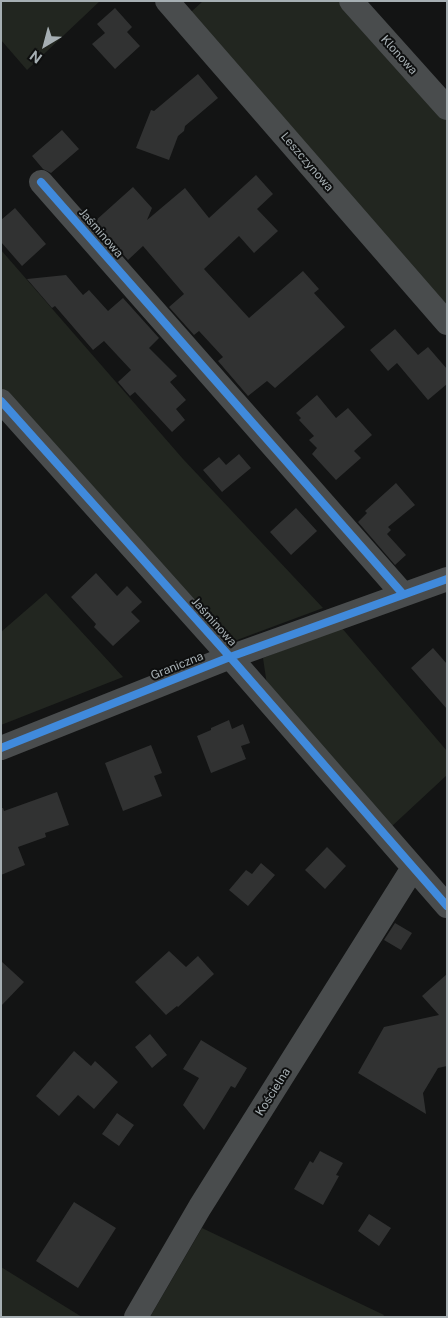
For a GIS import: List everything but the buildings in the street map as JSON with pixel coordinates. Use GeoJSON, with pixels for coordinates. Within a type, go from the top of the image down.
{"type":"FeatureCollection","features":[{"type":"Feature","properties":{"kind":"street","name":"Leszczynowa"},"geometry":{"type":"LineString","coordinates":[[167,1],[447,323]]}},
{"type":"Feature","properties":{"kind":"street","name":"Klonowa"},"geometry":{"type":"LineString","coordinates":[[351,1],[447,108]]}},
{"type":"Feature","properties":{"kind":"street","name":"Jaśminowa"},"geometry":{"type":"LineString","coordinates":[[41,182],[402,594]]}},
{"type":"Feature","properties":{"kind":"street","name":"Jaśminowa"},"geometry":{"type":"LineString","coordinates":[[1,401],[230,656],[447,906]]}},
{"type":"Feature","properties":{"kind":"street","name":"Graniczna"},"geometry":{"type":"LineString","coordinates":[[1,748],[230,656],[447,578]]}},
{"type":"Feature","properties":{"kind":"street","name":"Kościelna"},"geometry":{"type":"LineString","coordinates":[[136,1317],[200,1207],[413,868]]}},
{"type":"Feature","properties":{"kind":"shaded area"},"geometry":{"type":"Polygon","coordinates":[[[1,1],[100,1],[27,70],[1,40],[1,1]]]}},
{"type":"Feature","properties":{"kind":"shaded area"},"geometry":{"type":"Polygon","coordinates":[[[203,1],[340,1],[447,120],[447,306],[191,12],[203,1]]]}},
{"type":"Feature","properties":{"kind":"shaded area"},"geometry":{"type":"Polygon","coordinates":[[[1,250],[183,459],[323,608],[237,640],[223,639],[1,388],[1,250]]]}},
{"type":"Feature","properties":{"kind":"shaded area"},"geometry":{"type":"Polygon","coordinates":[[[46,593],[123,677],[1,725],[1,632],[46,593]]]}},
{"type":"Feature","properties":{"kind":"shaded area"},"geometry":{"type":"Polygon","coordinates":[[[341,627],[447,751],[447,775],[391,827],[267,685],[263,658],[341,627]]]}},
{"type":"Feature","properties":{"kind":"shaded area"},"geometry":{"type":"Polygon","coordinates":[[[202,1228],[384,1315],[383,1317],[150,1317],[202,1228]]]}},
{"type":"Feature","properties":{"kind":"shaded area"},"geometry":{"type":"Polygon","coordinates":[[[1,1267],[82,1317],[1,1317],[1,1267]]]}},
{"type":"Feature","properties":{"kind":"cycle path"},"geometry":{"type":"LineString","coordinates":[[41,182],[402,593]]}},
{"type":"Feature","properties":{"kind":"cycle path"},"geometry":{"type":"LineString","coordinates":[[1,401],[230,657],[447,906]]}},
{"type":"Feature","properties":{"kind":"cycle path"},"geometry":{"type":"LineString","coordinates":[[1,748],[230,657],[447,579]]}}]}
